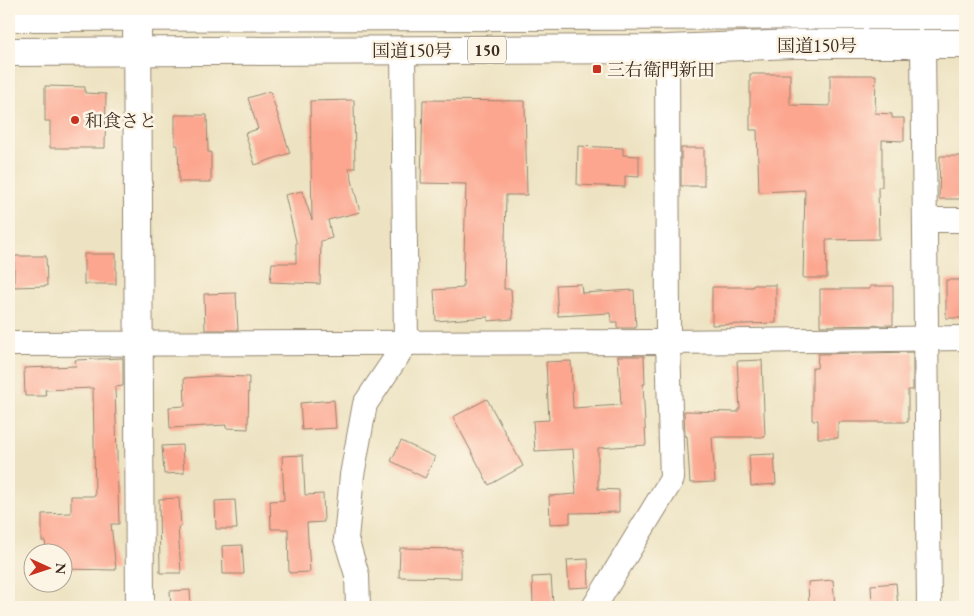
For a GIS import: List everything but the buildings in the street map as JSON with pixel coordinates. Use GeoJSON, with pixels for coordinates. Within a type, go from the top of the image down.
{"type":"FeatureCollection","features":[{"type":"Feature","properties":{"kind":"main road","name":"国道150号"},"geometry":{"type":"LineString","coordinates":[[9,17],[138,13],[403,12],[922,12],[965,15]]}},
{"type":"Feature","properties":{"kind":"main road"},"geometry":{"type":"LineString","coordinates":[[138,13],[140,607]]}},
{"type":"Feature","properties":{"kind":"main road","name":"国道150号"},"geometry":{"type":"LineString","coordinates":[[9,52],[667,49],[794,44],[965,44]]}},
{"type":"Feature","properties":{"kind":"street"},"geometry":{"type":"LineString","coordinates":[[923,44],[929,607]]}},
{"type":"Feature","properties":{"kind":"street"},"geometry":{"type":"LineString","coordinates":[[594,607],[672,479],[668,342],[667,49]]}},
{"type":"Feature","properties":{"kind":"street"},"geometry":{"type":"LineString","coordinates":[[358,607],[357,576],[346,539],[354,466],[365,404],[406,343],[403,50]]}},
{"type":"Feature","properties":{"kind":"street"},"geometry":{"type":"LineString","coordinates":[[925,220],[965,220]]}},
{"type":"Feature","properties":{"kind":"street"},"geometry":{"type":"LineString","coordinates":[[9,344],[668,342],[965,338]]}},
{"type":"Feature","properties":{"kind":"place","name":"三右衛門新田"},"geometry":{"type":"Point","coordinates":[597,69]}},
{"type":"Feature","properties":{"kind":"place","name":"和食さと"},"geometry":{"type":"Point","coordinates":[75,120]}}]}
